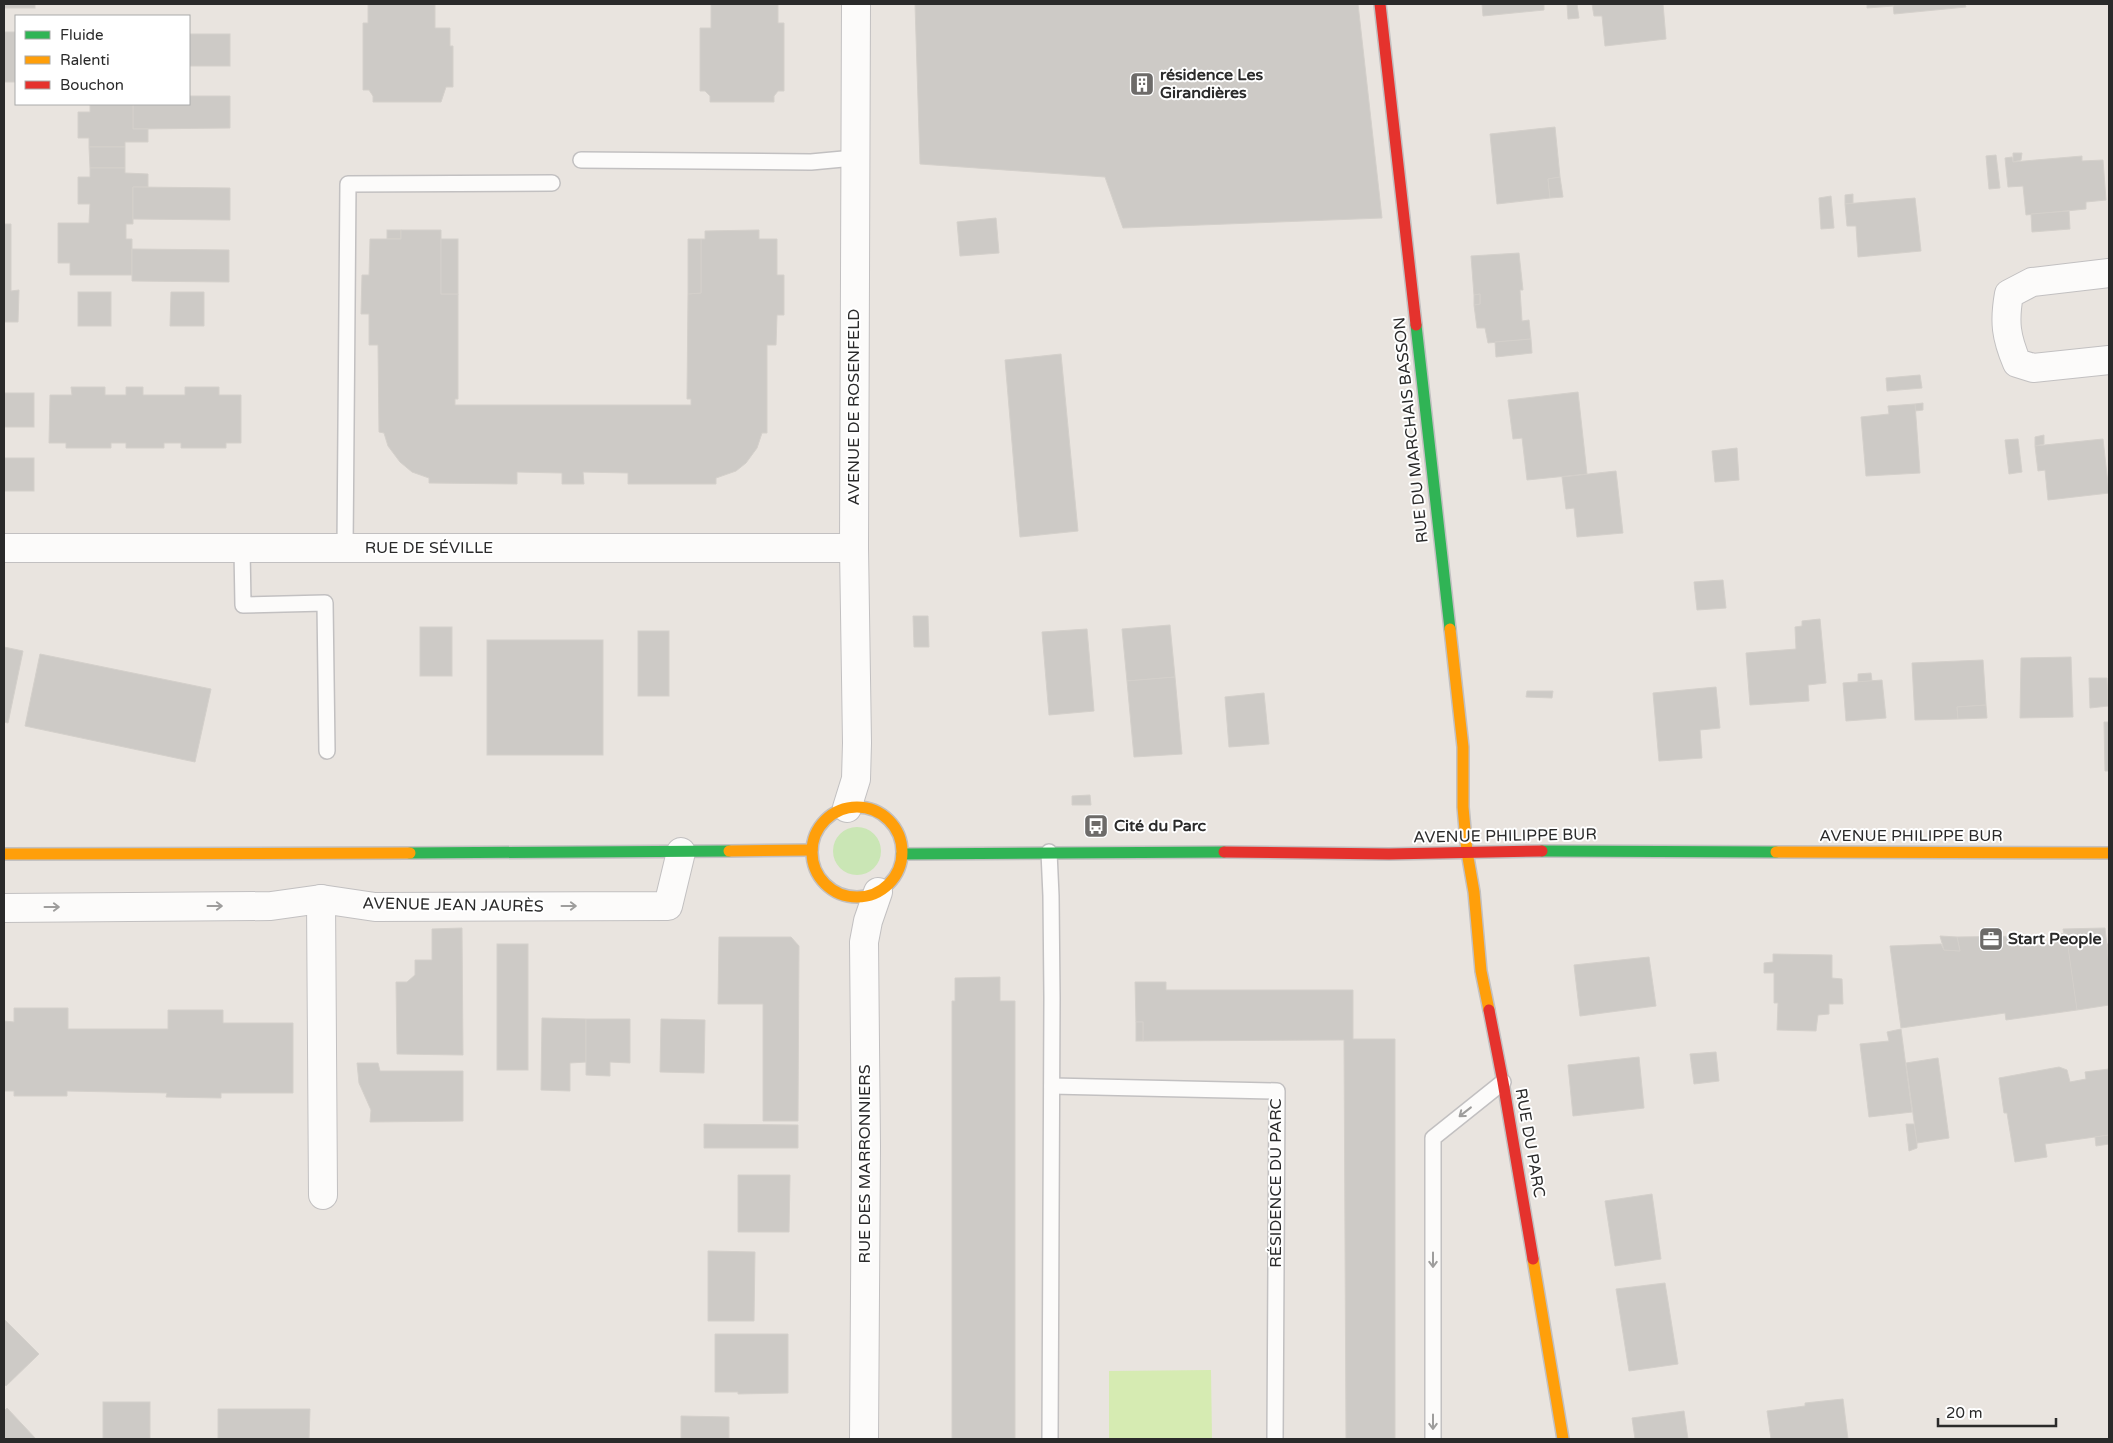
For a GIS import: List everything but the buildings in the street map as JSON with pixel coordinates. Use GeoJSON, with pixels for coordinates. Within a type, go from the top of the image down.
{"type":"FeatureCollection","features":[{"type":"Feature","properties":{"kind":"street","name":"AVENUE DE ROSENFELD"},"geometry":{"type":"LineString","coordinates":[[847,808],[856,779],[854,158],[856,4]]}},
{"type":"Feature","properties":{"kind":"street","name":"RUE DU MARCHAIS BASSON"},"geometry":{"type":"LineString","coordinates":[[1380,4],[1463,747],[1463,807],[1467,852]]}},
{"type":"Feature","properties":{"kind":"street"},"geometry":{"type":"LineString","coordinates":[[2109,274],[2032,282],[2009,294],[2006,312],[2008,341],[2017,363],[2033,368],[2109,360]]}},
{"type":"Feature","properties":{"kind":"street","name":"RUE DE SÉVILLE"},"geometry":{"type":"LineString","coordinates":[[4,548],[854,548]]}},
{"type":"Feature","properties":{"kind":"street"},"geometry":{"type":"LineString","coordinates":[[861,807],[874,811],[886,818],[895,828],[900,841],[902,854],[899,869],[890,882],[878,892],[864,897],[850,897],[826,886],[818,875],[813,863],[812,850],[815,836],[822,823],[833,814],[847,808],[861,807]]}},
{"type":"Feature","properties":{"kind":"street"},"geometry":{"type":"LineString","coordinates":[[4,854],[812,850]]}},
{"type":"Feature","properties":{"kind":"street","name":"AVENUE JEAN JAURÈS"},"geometry":{"type":"LineString","coordinates":[[4,908],[271,906],[321,900],[374,907],[668,906],[681,852]]}},
{"type":"Feature","properties":{"kind":"street","name":"AVENUE PHILIPPE BUR"},"geometry":{"type":"LineString","coordinates":[[902,854],[1049,852],[1389,854],[1467,852],[2109,853]]}},
{"type":"Feature","properties":{"kind":"street","name":"RUE DU PARC"},"geometry":{"type":"LineString","coordinates":[[1467,852],[1474,892],[1481,971],[1503,1082],[1563,1439]]}},
{"type":"Feature","properties":{"kind":"street","name":"RUE DES MARRONNIERS"},"geometry":{"type":"LineString","coordinates":[[864,1439],[866,1146],[864,942],[868,921],[878,892]]}},
{"type":"Feature","properties":{"kind":"street"},"geometry":{"type":"LineString","coordinates":[[321,900],[323,1194]]}},
{"type":"Feature","properties":{"kind":"lane"},"geometry":{"type":"LineString","coordinates":[[581,160],[811,162],[854,158]]}},
{"type":"Feature","properties":{"kind":"lane"},"geometry":{"type":"LineString","coordinates":[[345,548],[348,184],[552,183]]}},
{"type":"Feature","properties":{"kind":"lane"},"geometry":{"type":"LineString","coordinates":[[242,549],[243,605],[325,603],[326,751]]}},
{"type":"Feature","properties":{"kind":"lane"},"geometry":{"type":"LineString","coordinates":[[1049,852],[1052,1086],[1050,1439]]}},
{"type":"Feature","properties":{"kind":"lane"},"geometry":{"type":"LineString","coordinates":[[1433,1439],[1433,1138],[1503,1082]]}},
{"type":"Feature","properties":{"kind":"lane","name":"RÉSIDENCE DU PARC"},"geometry":{"type":"LineString","coordinates":[[1052,1086],[1277,1091],[1275,1439]]}},
{"type":"Feature","properties":{"kind":"green space"},"geometry":{"type":"Polygon","coordinates":[[[857,827],[866,829],[874,834],[879,842],[881,851],[879,860],[874,868],[866,873],[857,875],[848,873],[840,868],[835,860],[833,851],[835,842],[840,834],[848,829],[857,827]]]}},
{"type":"Feature","properties":{"kind":"green space"},"geometry":{"type":"Polygon","coordinates":[[[1211,1370],[1212,1439],[1109,1439],[1109,1371],[1211,1370]]]}},
{"type":"Feature","properties":{"kind":"traffic: fast"},"geometry":{"type":"LineString","coordinates":[[1416,325],[1450,629]]}},
{"type":"Feature","properties":{"kind":"traffic: fast"},"geometry":{"type":"LineString","coordinates":[[410,853],[729,851]]}},
{"type":"Feature","properties":{"kind":"traffic: fast"},"geometry":{"type":"LineString","coordinates":[[1542,851],[1776,852]]}},
{"type":"Feature","properties":{"kind":"traffic: fast"},"geometry":{"type":"LineString","coordinates":[[902,854],[1224,852]]}},
{"type":"Feature","properties":{"kind":"traffic: slow"},"geometry":{"type":"LineString","coordinates":[[1450,629],[1463,747],[1463,807],[1467,852],[1474,892],[1481,971],[1489,1010]]}},
{"type":"Feature","properties":{"kind":"traffic: slow"},"geometry":{"type":"LineString","coordinates":[[857,807],[874,811],[889,820],[898,835],[902,852],[898,869],[889,884],[874,893],[857,897],[840,893],[825,884],[816,869],[812,852],[816,835],[825,820],[840,811],[857,807]]}},
{"type":"Feature","properties":{"kind":"traffic: slow"},"geometry":{"type":"LineString","coordinates":[[729,851],[812,850]]}},
{"type":"Feature","properties":{"kind":"traffic: slow"},"geometry":{"type":"LineString","coordinates":[[1776,852],[2109,853]]}},
{"type":"Feature","properties":{"kind":"traffic: slow"},"geometry":{"type":"LineString","coordinates":[[4,854],[410,853]]}},
{"type":"Feature","properties":{"kind":"traffic: slow"},"geometry":{"type":"LineString","coordinates":[[1533,1259],[1563,1439]]}},
{"type":"Feature","properties":{"kind":"traffic: jam"},"geometry":{"type":"LineString","coordinates":[[1380,4],[1416,325]]}},
{"type":"Feature","properties":{"kind":"traffic: jam"},"geometry":{"type":"LineString","coordinates":[[1224,852],[1389,854],[1542,851]]}},
{"type":"Feature","properties":{"kind":"traffic: jam"},"geometry":{"type":"LineString","coordinates":[[1489,1010],[1533,1259]]}},
{"type":"Feature","properties":{"kind":"place","name":"résidence Les Girandières"},"geometry":{"type":"Point","coordinates":[1142,84]}},
{"type":"Feature","properties":{"kind":"place","name":"Cité du Parc"},"geometry":{"type":"Point","coordinates":[1096,826]}},
{"type":"Feature","properties":{"kind":"place","name":"Start People"},"geometry":{"type":"Point","coordinates":[1991,939]}}]}
